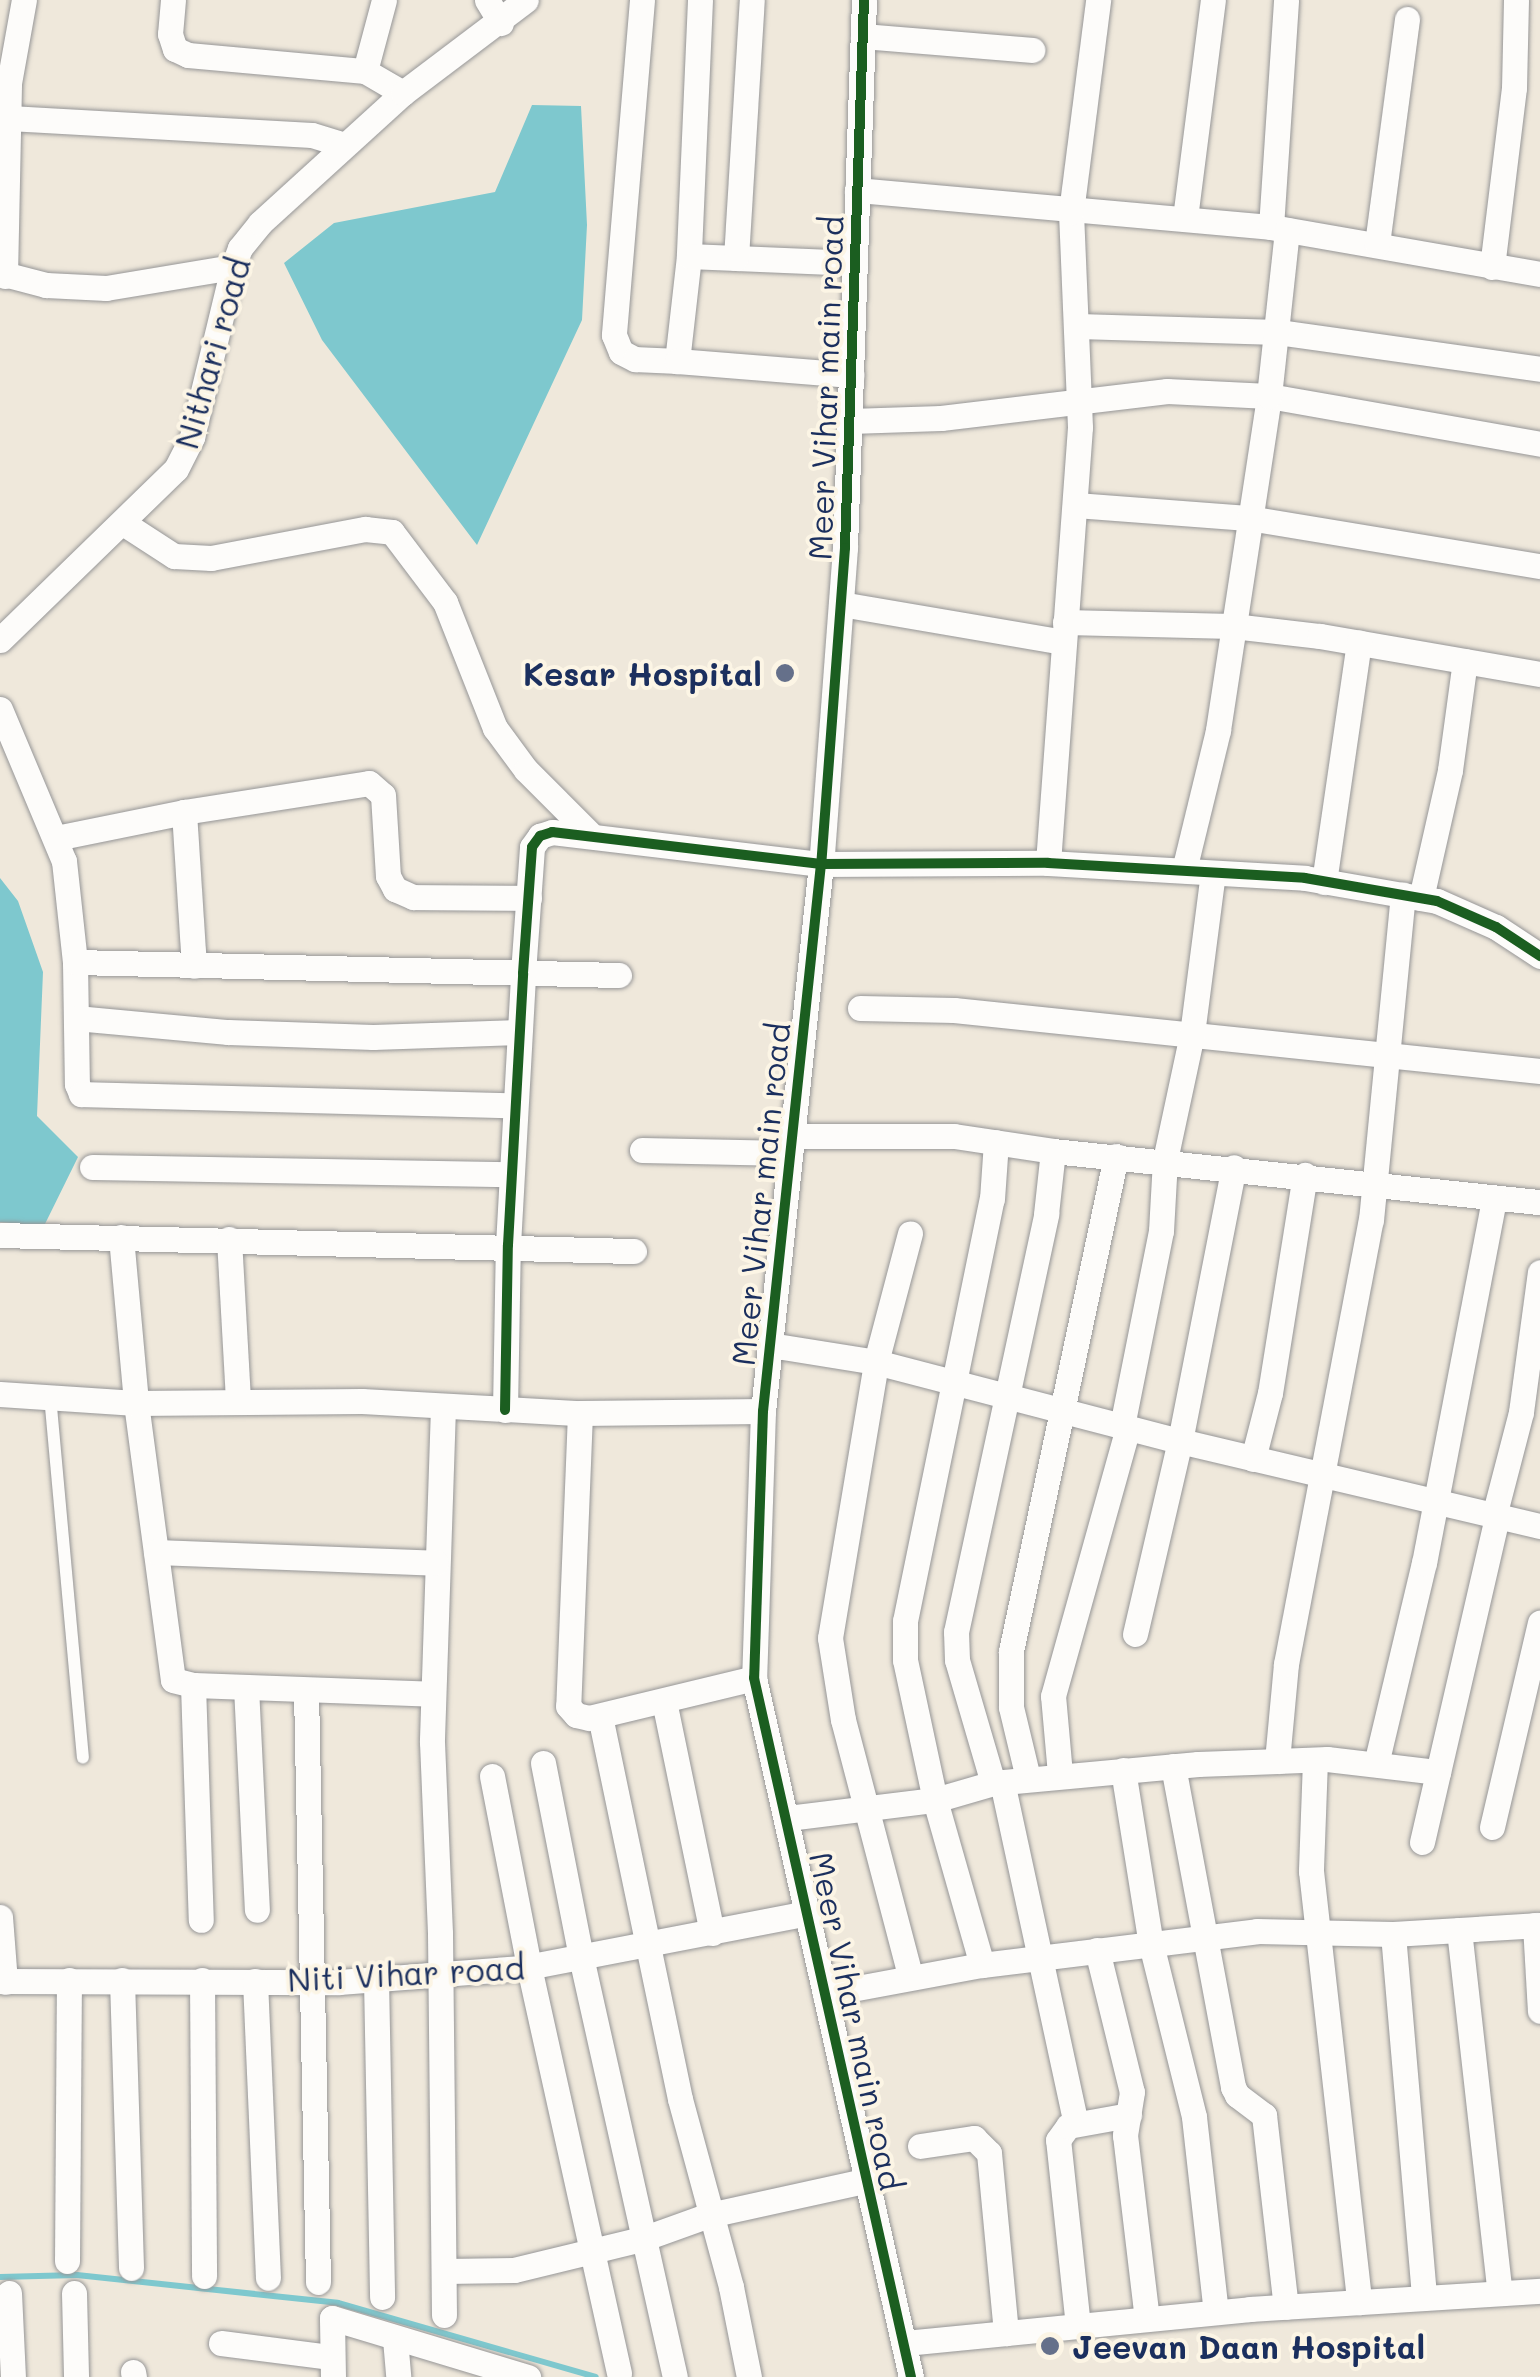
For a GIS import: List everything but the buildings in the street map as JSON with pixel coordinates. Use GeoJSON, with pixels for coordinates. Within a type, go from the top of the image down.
{"type":"FeatureCollection","features":[{"type":"Feature","properties":{"kind":"street"},"geometry":{"type":"LineString","coordinates":[[24,0],[9,83],[3,275],[76,288],[106,288],[232,267]]}},
{"type":"Feature","properties":{"kind":"street"},"geometry":{"type":"LineString","coordinates":[[173,0],[170,34],[174,49],[188,55],[365,72],[402,93]]}},
{"type":"Feature","properties":{"kind":"street"},"geometry":{"type":"LineString","coordinates":[[365,72],[384,0]]}},
{"type":"Feature","properties":{"kind":"street"},"geometry":{"type":"LineString","coordinates":[[487,0],[500,23]]}},
{"type":"Feature","properties":{"kind":"street","name":"Nithari road"},"geometry":{"type":"LineString","coordinates":[[0,640],[176,469],[192,436],[232,267],[260,224],[402,93],[526,0]]}},
{"type":"Feature","properties":{"kind":"street"},"geometry":{"type":"LineString","coordinates":[[642,0],[614,336],[621,352],[635,359],[851,374]]}},
{"type":"Feature","properties":{"kind":"street"},"geometry":{"type":"LineString","coordinates":[[678,361],[689,256],[700,0]]}},
{"type":"Feature","properties":{"kind":"street"},"geometry":{"type":"LineString","coordinates":[[736,258],[752,0]]}},
{"type":"Feature","properties":{"kind":"street","name":"Meer Vihar main road"},"geometry":{"type":"LineString","coordinates":[[864,0],[841,604],[822,864],[789,1145],[764,1411],[754,1678],[911,2377]]}},
{"type":"Feature","properties":{"kind":"street"},"geometry":{"type":"LineString","coordinates":[[1048,863],[1076,505],[1079,399],[1072,212],[1098,0]]}},
{"type":"Feature","properties":{"kind":"street"},"geometry":{"type":"LineString","coordinates":[[1184,218],[1213,0]]}},
{"type":"Feature","properties":{"kind":"street"},"geometry":{"type":"LineString","coordinates":[[1184,870],[1218,730],[1278,332],[1286,0]]}},
{"type":"Feature","properties":{"kind":"street"},"geometry":{"type":"LineString","coordinates":[[1492,267],[1514,88],[1516,0]]}},
{"type":"Feature","properties":{"kind":"street"},"geometry":{"type":"LineString","coordinates":[[1377,244],[1407,18]]}},
{"type":"Feature","properties":{"kind":"street"},"geometry":{"type":"LineString","coordinates":[[863,36],[1032,50]]}},
{"type":"Feature","properties":{"kind":"street"},"geometry":{"type":"LineString","coordinates":[[9,118],[312,135],[345,145]]}},
{"type":"Feature","properties":{"kind":"street"},"geometry":{"type":"LineString","coordinates":[[857,190],[1278,228],[1540,274]]}},
{"type":"Feature","properties":{"kind":"street"},"geometry":{"type":"LineString","coordinates":[[689,256],[855,263]]}},
{"type":"Feature","properties":{"kind":"street"},"geometry":{"type":"LineString","coordinates":[[1078,326],[1278,332],[1540,369]]}},
{"type":"Feature","properties":{"kind":"street"},"geometry":{"type":"LineString","coordinates":[[850,421],[941,418],[1167,391],[1269,396],[1540,444]]}},
{"type":"Feature","properties":{"kind":"street"},"geometry":{"type":"LineString","coordinates":[[1076,505],[1249,518],[1540,566]]}},
{"type":"Feature","properties":{"kind":"street"},"geometry":{"type":"LineString","coordinates":[[123,524],[174,556],[211,558],[364,529],[392,532],[445,602],[495,728],[526,770],[592,836]]}},
{"type":"Feature","properties":{"kind":"street"},"geometry":{"type":"LineString","coordinates":[[841,604],[1064,632],[1233,626],[1540,674]]}},
{"type":"Feature","properties":{"kind":"street"},"geometry":{"type":"LineString","coordinates":[[1324,882],[1359,643]]}},
{"type":"Feature","properties":{"kind":"street"},"geometry":{"type":"LineString","coordinates":[[1277,1761],[1286,1664],[1375,1182],[1387,1056],[1412,896],[1450,770],[1465,661]]}},
{"type":"Feature","properties":{"kind":"street"},"geometry":{"type":"LineString","coordinates":[[0,708],[56,838],[68,883],[75,962],[77,1084],[81,1094],[515,1105]]}},
{"type":"Feature","properties":{"kind":"street"},"geometry":{"type":"LineString","coordinates":[[56,838],[184,812],[369,783],[383,796],[388,876],[395,889],[412,897],[529,898]]}},
{"type":"Feature","properties":{"kind":"street"},"geometry":{"type":"LineString","coordinates":[[184,812],[194,966]]}},
{"type":"Feature","properties":{"kind":"street"},"geometry":{"type":"LineString","coordinates":[[505,1410],[508,1245],[522,974],[532,847],[540,836],[552,832],[822,864],[1048,863],[1324,882],[1412,896],[1496,928],[1540,956]]}},
{"type":"Feature","properties":{"kind":"street"},"geometry":{"type":"LineString","coordinates":[[1060,1774],[1053,1696],[1125,1427],[1160,1231],[1165,1160],[1192,1034],[1214,873]]}},
{"type":"Feature","properties":{"kind":"street"},"geometry":{"type":"LineString","coordinates":[[75,962],[619,976]]}},
{"type":"Feature","properties":{"kind":"street"},"geometry":{"type":"LineString","coordinates":[[860,1008],[954,1010],[1540,1071]]}},
{"type":"Feature","properties":{"kind":"street"},"geometry":{"type":"LineString","coordinates":[[76,1018],[228,1032],[373,1037],[519,1032]]}},
{"type":"Feature","properties":{"kind":"street"},"geometry":{"type":"LineString","coordinates":[[642,1150],[954,1136],[1053,1151],[1540,1202]]}},
{"type":"Feature","properties":{"kind":"street"},"geometry":{"type":"LineString","coordinates":[[982,1965],[935,1800],[905,1660],[904,1621],[992,1199],[996,1142]]}},
{"type":"Feature","properties":{"kind":"street"},"geometry":{"type":"LineString","coordinates":[[1053,1151],[1046,1214],[956,1632],[957,1660],[1007,1781],[1076,2124]]}},
{"type":"Feature","properties":{"kind":"street"},"geometry":{"type":"LineString","coordinates":[[1007,1781],[1011,1651],[1116,1156]]}},
{"type":"Feature","properties":{"kind":"street"},"geometry":{"type":"LineString","coordinates":[[92,1166],[511,1174]]}},
{"type":"Feature","properties":{"kind":"street"},"geometry":{"type":"LineString","coordinates":[[1135,1634],[1180,1441],[1234,1167]]}},
{"type":"Feature","properties":{"kind":"street"},"geometry":{"type":"LineString","coordinates":[[1254,1458],[1270,1393],[1305,1175]]}},
{"type":"Feature","properties":{"kind":"street"},"geometry":{"type":"LineString","coordinates":[[1376,1764],[1436,1502],[1494,1198]]}},
{"type":"Feature","properties":{"kind":"street"},"geometry":{"type":"LineString","coordinates":[[910,1233],[876,1362],[830,1638],[843,1720],[910,1975]]}},
{"type":"Feature","properties":{"kind":"street"},"geometry":{"type":"LineString","coordinates":[[0,1235],[634,1251]]}},
{"type":"Feature","properties":{"kind":"street"},"geometry":{"type":"LineString","coordinates":[[121,1237],[136,1403],[173,1680],[192,1686],[432,1694]]}},
{"type":"Feature","properties":{"kind":"street"},"geometry":{"type":"LineString","coordinates":[[228,1239],[238,1401]]}},
{"type":"Feature","properties":{"kind":"street"},"geometry":{"type":"LineString","coordinates":[[1422,1842],[1521,1412],[1540,1272]]}},
{"type":"Feature","properties":{"kind":"street"},"geometry":{"type":"LineString","coordinates":[[770,1345],[876,1362],[1180,1441],[1540,1526]]}},
{"type":"Feature","properties":{"kind":"street"},"geometry":{"type":"LineString","coordinates":[[0,1394],[136,1403],[238,1401],[580,1414],[764,1411]]}},
{"type":"Feature","properties":{"kind":"street"},"geometry":{"type":"LineString","coordinates":[[443,1407],[432,1694],[444,2314]]}},
{"type":"Feature","properties":{"kind":"street"},"geometry":{"type":"LineString","coordinates":[[580,1414],[566,1694],[576,1716],[600,1716],[754,1678]]}},
{"type":"Feature","properties":{"kind":"street"},"geometry":{"type":"LineString","coordinates":[[156,1552],[436,1563]]}},
{"type":"Feature","properties":{"kind":"street"},"geometry":{"type":"LineString","coordinates":[[1492,1826],[1540,1624]]}},
{"type":"Feature","properties":{"kind":"street"},"geometry":{"type":"LineString","coordinates":[[192,1686],[201,1920]]}},
{"type":"Feature","properties":{"kind":"street"},"geometry":{"type":"LineString","coordinates":[[246,1688],[256,1910]]}},
{"type":"Feature","properties":{"kind":"street"},"geometry":{"type":"LineString","coordinates":[[306,1690],[318,2282]]}},
{"type":"Feature","properties":{"kind":"street"},"geometry":{"type":"LineString","coordinates":[[664,1702],[712,1933]]}},
{"type":"Feature","properties":{"kind":"street"},"geometry":{"type":"LineString","coordinates":[[600,1716],[680,2099],[730,2287],[749,2377]]}},
{"type":"Feature","properties":{"kind":"street"},"geometry":{"type":"LineString","coordinates":[[788,1818],[935,1800],[1007,1781],[1173,1766],[1315,1760],[1438,1772]]}},
{"type":"Feature","properties":{"kind":"street"},"geometry":{"type":"LineString","coordinates":[[1315,1760],[1311,1871],[1359,2302]]}},
{"type":"Feature","properties":{"kind":"street"},"geometry":{"type":"LineString","coordinates":[[543,1762],[581,1957],[675,2377]]}},
{"type":"Feature","properties":{"kind":"street"},"geometry":{"type":"LineString","coordinates":[[1173,1766],[1233,2087],[1264,2116],[1286,2307]]}},
{"type":"Feature","properties":{"kind":"street"},"geometry":{"type":"LineString","coordinates":[[1123,1770],[1151,1944],[1194,2117],[1216,2312]]}},
{"type":"Feature","properties":{"kind":"street"},"geometry":{"type":"LineString","coordinates":[[492,1776],[529,1967],[619,2373]]}},
{"type":"Feature","properties":{"kind":"street","name":"Niti Vihar road"},"geometry":{"type":"LineString","coordinates":[[2,1981],[312,1982],[440,1975],[529,1967],[808,1912]]}},
{"type":"Feature","properties":{"kind":"street"},"geometry":{"type":"LineString","coordinates":[[0,1917],[2,1981]]}},
{"type":"Feature","properties":{"kind":"street"},"geometry":{"type":"LineString","coordinates":[[825,1994],[910,1975],[1256,1931],[1393,1934],[1538,1925],[1540,2011]]}},
{"type":"Feature","properties":{"kind":"street"},"geometry":{"type":"LineString","coordinates":[[1459,1930],[1500,2293]]}},
{"type":"Feature","properties":{"kind":"street"},"geometry":{"type":"LineString","coordinates":[[1393,1934],[1424,2298]]}},
{"type":"Feature","properties":{"kind":"street"},"geometry":{"type":"LineString","coordinates":[[1097,1950],[1132,2092],[1125,2135],[1147,2319]]}},
{"type":"Feature","properties":{"kind":"street"},"geometry":{"type":"LineString","coordinates":[[68,2260],[69,1980]]}},
{"type":"Feature","properties":{"kind":"street"},"geometry":{"type":"LineString","coordinates":[[122,1980],[131,2268]]}},
{"type":"Feature","properties":{"kind":"street"},"geometry":{"type":"LineString","coordinates":[[202,1980],[204,2276]]}},
{"type":"Feature","properties":{"kind":"street"},"geometry":{"type":"LineString","coordinates":[[376,1980],[382,2297]]}},
{"type":"Feature","properties":{"kind":"street"},"geometry":{"type":"LineString","coordinates":[[255,1981],[268,2278]]}},
{"type":"Feature","properties":{"kind":"street"},"geometry":{"type":"LineString","coordinates":[[1078,2326],[1058,2140],[1061,2131],[1076,2124],[1129,2115]]}},
{"type":"Feature","properties":{"kind":"street"},"geometry":{"type":"LineString","coordinates":[[920,2146],[974,2138],[989,2152],[1006,2333]]}},
{"type":"Feature","properties":{"kind":"street"},"geometry":{"type":"LineString","coordinates":[[445,2271],[514,2270],[645,2238],[709,2215],[864,2181]]}},
{"type":"Feature","properties":{"kind":"street"},"geometry":{"type":"LineString","coordinates":[[905,2343],[1216,2312],[1540,2291]]}},
{"type":"Feature","properties":{"kind":"street"},"geometry":{"type":"LineString","coordinates":[[9,2293],[14,2377]]}},
{"type":"Feature","properties":{"kind":"street"},"geometry":{"type":"LineString","coordinates":[[74,2293],[76,2377]]}},
{"type":"Feature","properties":{"kind":"street"},"geometry":{"type":"LineString","coordinates":[[221,2343],[332,2367],[332,2318],[461,2368],[528,2377]]}},
{"type":"Feature","properties":{"kind":"street"},"geometry":{"type":"LineString","coordinates":[[394,2339],[398,2377]]}},
{"type":"Feature","properties":{"kind":"lane"},"geometry":{"type":"LineString","coordinates":[[50,1396],[83,1757]]}},
{"type":"Feature","properties":{"kind":"water"},"geometry":{"type":"Polygon","coordinates":[[[532,105],[581,106],[587,225],[582,320],[477,545],[322,340],[284,263],[334,223],[495,192],[532,105]]]}},
{"type":"Feature","properties":{"kind":"water"},"geometry":{"type":"Polygon","coordinates":[[[0,878],[18,901],[43,972],[37,1116],[78,1157],[44,1226],[0,1222],[0,878]]]}},
{"type":"Feature","properties":{"kind":"waterway"},"geometry":{"type":"LineString","coordinates":[[0,2277],[77,2275],[338,2303],[596,2377]]}},
{"type":"Feature","properties":{"kind":"cycle path"},"geometry":{"type":"LineString","coordinates":[[864,0],[845,548],[821,864],[763,1411],[754,1678],[911,2377]]}},
{"type":"Feature","properties":{"kind":"cycle path"},"geometry":{"type":"LineString","coordinates":[[505,1410],[508,1245],[523,973],[532,847],[540,836],[552,832],[821,864],[1048,863],[1305,878],[1437,901],[1496,927],[1540,956]]}},
{"type":"Feature","properties":{"kind":"place","name":"Kesar Hospital"},"geometry":{"type":"Point","coordinates":[785,673]}},
{"type":"Feature","properties":{"kind":"place","name":"Jeevan Daan Hospital"},"geometry":{"type":"Point","coordinates":[1050,2346]}}]}
